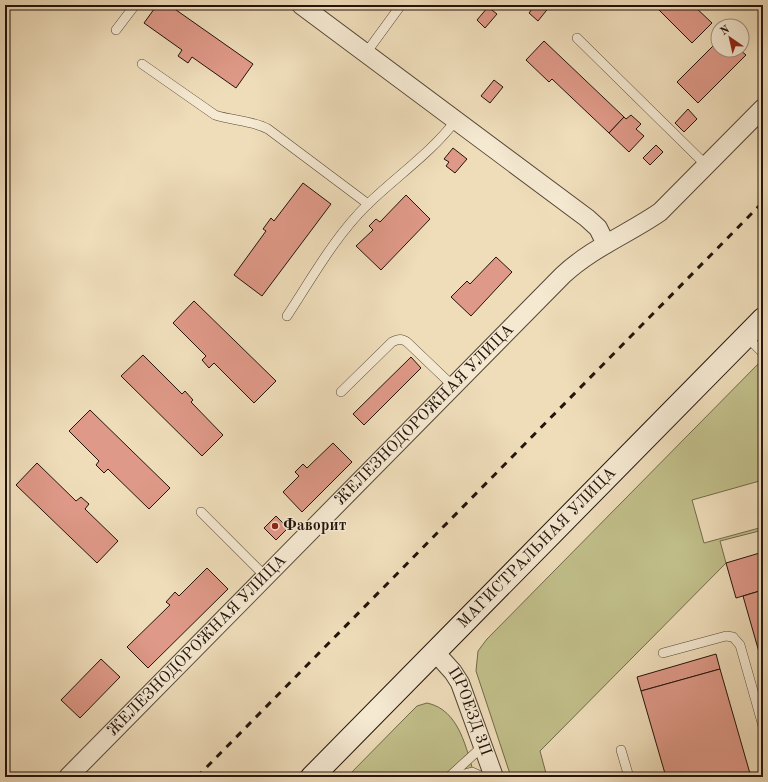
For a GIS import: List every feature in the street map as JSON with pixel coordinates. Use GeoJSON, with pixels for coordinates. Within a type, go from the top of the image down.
{"type":"FeatureCollection","features":[{"type":"Feature","properties":{"kind":"main road","name":"МАГИСТРАЛЬНАЯ УЛИЦА"},"geometry":{"type":"LineString","coordinates":[[312,777],[763,319]]}},
{"type":"Feature","properties":{"kind":"street"},"geometry":{"type":"LineString","coordinates":[[301,5],[587,218],[598,228],[606,244]]}},
{"type":"Feature","properties":{"kind":"street","name":"ЖЕЛЕЗНОДОРОЖНАЯ УЛИЦА"},"geometry":{"type":"LineString","coordinates":[[68,777],[567,271],[576,263],[660,212],[763,108]]}},
{"type":"Feature","properties":{"kind":"street","name":"ПРОЕЗД 3П"},"geometry":{"type":"LineString","coordinates":[[435,652],[460,683],[484,745],[494,777]]}},
{"type":"Feature","properties":{"kind":"lane"},"geometry":{"type":"LineString","coordinates":[[116,30],[134,5]]}},
{"type":"Feature","properties":{"kind":"lane"},"geometry":{"type":"LineString","coordinates":[[366,53],[401,5]]}},
{"type":"Feature","properties":{"kind":"lane"},"geometry":{"type":"LineString","coordinates":[[577,38],[707,166]]}},
{"type":"Feature","properties":{"kind":"lane"},"geometry":{"type":"LineString","coordinates":[[142,64],[215,115],[227,119],[255,122],[268,129],[368,204]]}},
{"type":"Feature","properties":{"kind":"lane"},"geometry":{"type":"LineString","coordinates":[[287,316],[351,222],[368,204],[440,139],[456,120]]}},
{"type":"Feature","properties":{"kind":"lane"},"geometry":{"type":"LineString","coordinates":[[746,336],[763,354]]}},
{"type":"Feature","properties":{"kind":"lane"},"geometry":{"type":"LineString","coordinates":[[341,392],[397,339],[404,339],[453,386]]}},
{"type":"Feature","properties":{"kind":"lane"},"geometry":{"type":"LineString","coordinates":[[201,512],[265,576]]}},
{"type":"Feature","properties":{"kind":"lane"},"geometry":{"type":"LineString","coordinates":[[663,654],[726,636],[732,637],[740,645],[763,726]]}},
{"type":"Feature","properties":{"kind":"lane"},"geometry":{"type":"LineString","coordinates":[[450,777],[484,745]]}},
{"type":"Feature","properties":{"kind":"lane"},"geometry":{"type":"LineString","coordinates":[[621,750],[629,777]]}},
{"type":"Feature","properties":{"kind":"lane"},"geometry":{"type":"LineString","coordinates":[[454,777],[472,772],[484,777]]}},
{"type":"Feature","properties":{"kind":"shaded area"},"geometry":{"type":"Polygon","coordinates":[[[763,359],[763,480],[692,500],[704,543],[763,527],[763,530],[720,541],[726,563],[540,751],[547,777],[511,777],[476,671],[478,651],[487,639],[763,359]]]}},
{"type":"Feature","properties":{"kind":"shaded area"},"geometry":{"type":"Polygon","coordinates":[[[427,703],[438,707],[454,722],[465,743],[475,777],[347,777],[417,706],[427,703]]]}},
{"type":"Feature","properties":{"kind":"building"},"geometry":{"type":"Polygon","coordinates":[[[157,5],[169,5],[253,64],[236,88],[192,57],[188,63],[178,56],[182,50],[144,23],[157,5]]]}},
{"type":"Feature","properties":{"kind":"building"},"geometry":{"type":"Polygon","coordinates":[[[535,5],[550,6],[538,21],[529,13],[535,5]]]}},
{"type":"Feature","properties":{"kind":"building"},"geometry":{"type":"Polygon","coordinates":[[[654,5],[693,5],[710,21],[710,25],[692,43],[654,5]]]}},
{"type":"Feature","properties":{"kind":"building"},"geometry":{"type":"Polygon","coordinates":[[[715,5],[723,5],[719,9],[715,5]]]}},
{"type":"Feature","properties":{"kind":"building"},"geometry":{"type":"Polygon","coordinates":[[[756,5],[763,5],[763,12],[756,5]]]}},
{"type":"Feature","properties":{"kind":"building"},"geometry":{"type":"Polygon","coordinates":[[[488,7],[497,14],[485,28],[477,20],[488,7]]]}},
{"type":"Feature","properties":{"kind":"building"},"geometry":{"type":"Polygon","coordinates":[[[544,41],[624,117],[609,133],[552,79],[549,82],[526,60],[544,41]]]}},
{"type":"Feature","properties":{"kind":"building"},"geometry":{"type":"Polygon","coordinates":[[[710,49],[710,58],[743,58],[698,103],[677,82],[710,49]]]}},
{"type":"Feature","properties":{"kind":"building"},"geometry":{"type":"Polygon","coordinates":[[[494,80],[503,87],[490,103],[481,96],[494,80]]]}},
{"type":"Feature","properties":{"kind":"building"},"geometry":{"type":"Polygon","coordinates":[[[688,109],[697,119],[684,132],[675,123],[688,109]]]}},
{"type":"Feature","properties":{"kind":"building"},"geometry":{"type":"Polygon","coordinates":[[[631,115],[641,124],[636,129],[644,136],[629,152],[609,133],[624,117],[626,119],[631,115]]]}},
{"type":"Feature","properties":{"kind":"building"},"geometry":{"type":"Polygon","coordinates":[[[656,145],[663,152],[650,165],[643,158],[656,145]]]}},
{"type":"Feature","properties":{"kind":"building"},"geometry":{"type":"Polygon","coordinates":[[[453,148],[467,159],[455,173],[446,166],[449,162],[444,159],[453,148]]]}},
{"type":"Feature","properties":{"kind":"building"},"geometry":{"type":"Polygon","coordinates":[[[303,183],[331,204],[262,296],[234,275],[266,231],[263,229],[271,218],[274,221],[303,183]]]}},
{"type":"Feature","properties":{"kind":"building"},"geometry":{"type":"Polygon","coordinates":[[[406,195],[430,219],[381,270],[356,246],[373,230],[369,226],[376,219],[380,222],[406,195]]]}},
{"type":"Feature","properties":{"kind":"building"},"geometry":{"type":"Polygon","coordinates":[[[496,257],[512,272],[471,316],[451,297],[467,281],[470,284],[496,257]]]}},
{"type":"Feature","properties":{"kind":"building"},"geometry":{"type":"Polygon","coordinates":[[[194,301],[276,381],[254,403],[214,363],[209,368],[202,360],[206,356],[173,323],[194,301]]]}},
{"type":"Feature","properties":{"kind":"building"},"geometry":{"type":"Polygon","coordinates":[[[143,355],[182,394],[185,391],[193,400],[191,402],[223,435],[202,456],[121,376],[143,355]]]}},
{"type":"Feature","properties":{"kind":"building"},"geometry":{"type":"Polygon","coordinates":[[[411,357],[421,368],[364,425],[353,414],[411,357]]]}},
{"type":"Feature","properties":{"kind":"building"},"geometry":{"type":"Polygon","coordinates":[[[90,410],[170,488],[149,509],[108,469],[104,473],[96,465],[99,461],[69,431],[90,410]]]}},
{"type":"Feature","properties":{"kind":"building"},"geometry":{"type":"Polygon","coordinates":[[[333,443],[352,462],[302,512],[283,492],[299,476],[295,472],[303,464],[307,468],[333,443]]]}},
{"type":"Feature","properties":{"kind":"building"},"geometry":{"type":"Polygon","coordinates":[[[37,463],[76,501],[81,497],[89,504],[85,509],[118,541],[97,563],[16,485],[37,463]]]}},
{"type":"Feature","properties":{"kind":"building"},"geometry":{"type":"Polygon","coordinates":[[[276,516],[288,528],[276,540],[264,528],[276,516]]]}},
{"type":"Feature","properties":{"kind":"building"},"geometry":{"type":"Polygon","coordinates":[[[763,552],[763,590],[736,598],[726,563],[763,552]]]}},
{"type":"Feature","properties":{"kind":"building"},"geometry":{"type":"Polygon","coordinates":[[[207,568],[228,589],[148,668],[127,647],[170,605],[166,602],[175,592],[179,596],[207,568]]]}},
{"type":"Feature","properties":{"kind":"building"},"geometry":{"type":"Polygon","coordinates":[[[763,590],[763,666],[743,596],[763,590]]]}},
{"type":"Feature","properties":{"kind":"building"},"geometry":{"type":"Polygon","coordinates":[[[716,654],[720,669],[641,691],[637,677],[716,654]]]}},
{"type":"Feature","properties":{"kind":"building"},"geometry":{"type":"Polygon","coordinates":[[[101,659],[120,677],[80,718],[61,700],[101,659]]]}},
{"type":"Feature","properties":{"kind":"building"},"geometry":{"type":"Polygon","coordinates":[[[720,669],[751,777],[666,777],[641,691],[720,669]]]}},
{"type":"Feature","properties":{"kind":"railway"},"geometry":{"type":"LineString","coordinates":[[197,777],[763,202]]}},
{"type":"Feature","properties":{"kind":"place","name":"Фаворит"},"geometry":{"type":"Point","coordinates":[275,526]}}]}
